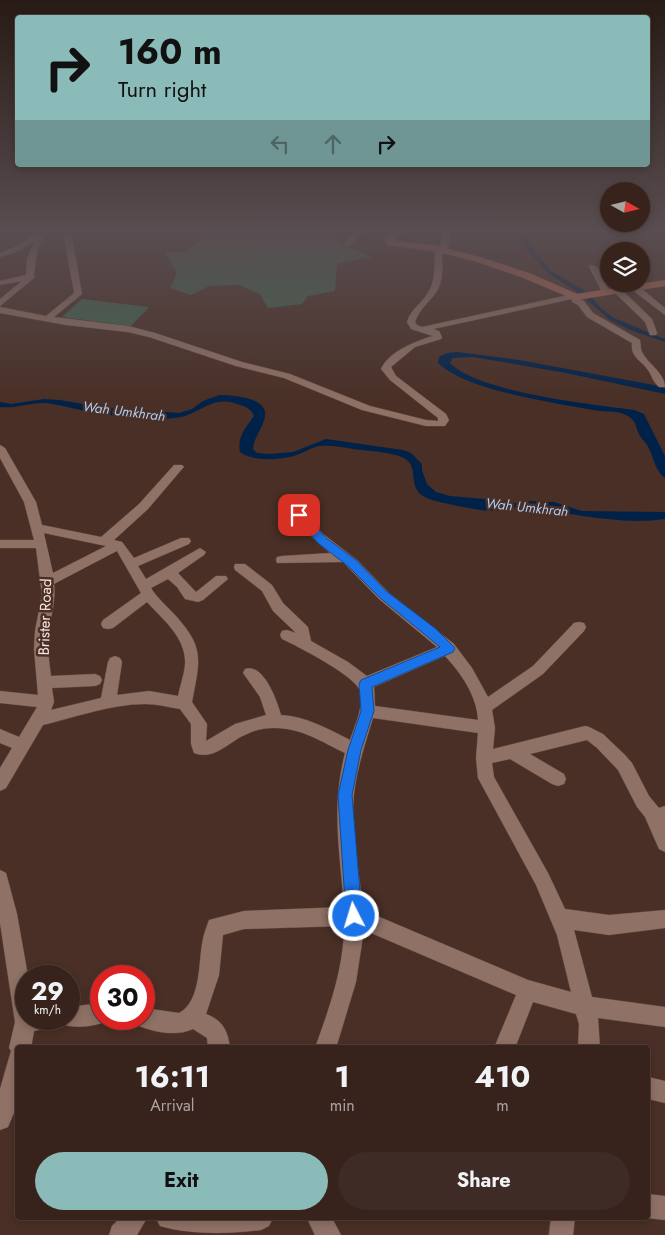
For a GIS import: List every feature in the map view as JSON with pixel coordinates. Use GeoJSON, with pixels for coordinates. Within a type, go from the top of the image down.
{"type":"FeatureCollection","features":[{"type":"Feature","properties":{"kind":"main road"},"geometry":{"type":"LineString","coordinates":[[556,289],[577,297],[606,292]]}},
{"type":"Feature","properties":{"kind":"street"},"geometry":{"type":"LineString","coordinates":[[0,303],[18,289]]}},
{"type":"Feature","properties":{"kind":"street"},"geometry":{"type":"LineString","coordinates":[[48,318],[78,294],[77,289]]}},
{"type":"Feature","properties":{"kind":"street"},"geometry":{"type":"LineString","coordinates":[[0,310],[152,334],[246,366],[287,376],[366,408],[418,422],[441,424],[444,420],[442,416],[393,378],[386,369],[412,345],[438,337],[436,334],[412,326],[412,317],[434,289]]}},
{"type":"Feature","properties":{"kind":"street"},"geometry":{"type":"LineString","coordinates":[[613,292],[649,320],[653,333]]}},
{"type":"Feature","properties":{"kind":"street"},"geometry":{"type":"LineString","coordinates":[[640,292],[665,312]]}},
{"type":"Feature","properties":{"kind":"street"},"geometry":{"type":"LineString","coordinates":[[422,330],[577,297],[576,300],[581,303],[590,315],[637,342],[636,349],[639,356],[651,367],[662,385]]}},
{"type":"Feature","properties":{"kind":"street","name":"Brister Road"},"geometry":{"type":"LineString","coordinates":[[2,457],[30,502],[42,544],[48,581],[48,595],[41,640],[46,702]]}},
{"type":"Feature","properties":{"kind":"street"},"geometry":{"type":"LineString","coordinates":[[104,541],[126,525],[152,499],[178,467]]}},
{"type":"Feature","properties":{"kind":"street"},"geometry":{"type":"LineString","coordinates":[[299,515],[322,540],[345,558],[382,594],[432,632],[464,665],[484,708],[487,728],[484,758],[486,778],[542,879],[566,934],[589,1024],[589,1045]]}},
{"type":"Feature","properties":{"kind":"street"},"geometry":{"type":"LineString","coordinates":[[38,528],[118,545],[146,590],[185,635],[190,648],[192,664],[184,703]]}},
{"type":"Feature","properties":{"kind":"street"},"geometry":{"type":"LineString","coordinates":[[130,564],[185,541]]}},
{"type":"Feature","properties":{"kind":"street"},"geometry":{"type":"LineString","coordinates":[[0,544],[42,544]]}},
{"type":"Feature","properties":{"kind":"street"},"geometry":{"type":"LineString","coordinates":[[48,581],[118,545]]}},
{"type":"Feature","properties":{"kind":"street"},"geometry":{"type":"LineString","coordinates":[[108,624],[146,590],[200,552]]}},
{"type":"Feature","properties":{"kind":"street"},"geometry":{"type":"LineString","coordinates":[[282,560],[315,557],[345,558]]}},
{"type":"Feature","properties":{"kind":"street"},"geometry":{"type":"LineString","coordinates":[[240,567],[267,588],[282,611],[303,632],[304,643]]}},
{"type":"Feature","properties":{"kind":"street"},"geometry":{"type":"LineString","coordinates":[[169,573],[194,598],[222,579]]}},
{"type":"Feature","properties":{"kind":"street"},"geometry":{"type":"LineString","coordinates":[[484,708],[538,670],[579,627]]}},
{"type":"Feature","properties":{"kind":"street"},"geometry":{"type":"LineString","coordinates":[[287,635],[304,643],[365,684],[368,711],[354,750],[345,795],[354,916],[345,988],[326,1045]]}},
{"type":"Feature","properties":{"kind":"street"},"geometry":{"type":"LineString","coordinates":[[365,684],[449,648]]}},
{"type":"Feature","properties":{"kind":"street"},"geometry":{"type":"LineString","coordinates":[[108,704],[115,662]]}},
{"type":"Feature","properties":{"kind":"street"},"geometry":{"type":"LineString","coordinates":[[250,674],[267,694],[275,721]]}},
{"type":"Feature","properties":{"kind":"street"},"geometry":{"type":"LineString","coordinates":[[45,682],[95,680]]}},
{"type":"Feature","properties":{"kind":"street"},"geometry":{"type":"LineString","coordinates":[[0,697],[46,702],[43,711],[0,783]]}},
{"type":"Feature","properties":{"kind":"street"},"geometry":{"type":"LineString","coordinates":[[36,720],[140,698],[184,703],[199,723],[200,732],[197,743],[200,748],[204,749],[240,729],[275,721],[304,725],[354,750]]}},
{"type":"Feature","properties":{"kind":"street"},"geometry":{"type":"LineString","coordinates":[[368,711],[487,728]]}},
{"type":"Feature","properties":{"kind":"street"},"geometry":{"type":"LineString","coordinates":[[484,758],[585,733],[591,734],[598,738],[618,758],[658,813],[665,843]]}},
{"type":"Feature","properties":{"kind":"street"},"geometry":{"type":"LineString","coordinates":[[0,736],[22,745]]}},
{"type":"Feature","properties":{"kind":"street"},"geometry":{"type":"LineString","coordinates":[[512,751],[558,779]]}},
{"type":"Feature","properties":{"kind":"street"},"geometry":{"type":"LineString","coordinates":[[0,879],[6,934],[15,974]]}},
{"type":"Feature","properties":{"kind":"street"},"geometry":{"type":"LineString","coordinates":[[155,1020],[182,1024],[191,1018],[198,1009],[210,968],[211,941],[216,927],[244,920],[354,916],[528,990],[585,1006],[665,1017]]}},
{"type":"Feature","properties":{"kind":"street"},"geometry":{"type":"LineString","coordinates":[[559,918],[610,925],[665,919]]}},
{"type":"Feature","properties":{"kind":"street"},"geometry":{"type":"LineString","coordinates":[[505,1045],[528,990]]}},
{"type":"Feature","properties":{"kind":"street"},"geometry":{"type":"LineString","coordinates":[[191,1018],[213,1027],[217,1031],[219,1045]]}},
{"type":"Feature","properties":{"kind":"street"},"geometry":{"type":"LineString","coordinates":[[21,1045],[24,1030]]}},
{"type":"Feature","properties":{"kind":"street"},"geometry":{"type":"LineString","coordinates":[[0,1119],[9,1097],[15,1072]]}},
{"type":"Feature","properties":{"kind":"street"},"geometry":{"type":"LineString","coordinates":[[650,1088],[665,1092]]}},
{"type":"Feature","properties":{"kind":"street"},"geometry":{"type":"LineString","coordinates":[[650,1206],[665,1208]]}},
{"type":"Feature","properties":{"kind":"street"},"geometry":{"type":"LineString","coordinates":[[121,1235],[133,1220]]}},
{"type":"Feature","properties":{"kind":"street"},"geometry":{"type":"LineString","coordinates":[[184,1220],[199,1222],[249,1220]]}},
{"type":"Feature","properties":{"kind":"street"},"geometry":{"type":"LineString","coordinates":[[320,1220],[329,1235]]}},
{"type":"Feature","properties":{"kind":"street"},"geometry":{"type":"LineString","coordinates":[[561,1235],[563,1220]]}},
{"type":"Feature","properties":{"kind":"green space"},"geometry":{"type":"Polygon","coordinates":[[[172,289],[204,289],[191,295],[172,289]]]}},
{"type":"Feature","properties":{"kind":"green space"},"geometry":{"type":"Polygon","coordinates":[[[247,289],[335,289],[335,291],[308,296],[302,304],[268,308],[260,294],[247,289]]]}},
{"type":"Feature","properties":{"kind":"green space"},"geometry":{"type":"Polygon","coordinates":[[[82,299],[149,307],[131,326],[62,317],[82,299]]]}},
{"type":"Feature","properties":{"kind":"water"},"geometry":{"type":"Polygon","coordinates":[[[572,289],[581,289],[587,292],[601,308],[614,318],[665,339],[665,342],[630,330],[610,320],[572,289]]]}},
{"type":"Feature","properties":{"kind":"water"},"geometry":{"type":"Polygon","coordinates":[[[458,352],[519,360],[665,387],[665,394],[566,373],[473,357],[453,358],[450,363],[465,373],[485,382],[510,389],[537,396],[634,410],[644,414],[665,456],[665,478],[656,467],[647,445],[630,417],[618,412],[593,410],[511,394],[469,381],[451,373],[438,363],[439,357],[447,353],[458,352]]]}},
{"type":"Feature","properties":{"kind":"water","name":"Wah Umkhrah"},"geometry":{"type":"Polygon","coordinates":[[[219,395],[248,398],[261,405],[265,416],[253,449],[257,453],[293,452],[326,439],[403,450],[411,453],[422,464],[427,484],[436,492],[450,496],[508,501],[518,504],[530,501],[554,502],[582,511],[665,512],[665,519],[648,521],[613,520],[521,508],[491,511],[444,503],[432,500],[418,492],[415,487],[413,470],[408,461],[404,458],[382,452],[336,446],[319,446],[288,457],[259,459],[240,452],[239,446],[243,432],[254,416],[252,412],[247,408],[230,402],[214,403],[175,418],[103,414],[46,403],[0,407],[0,402],[11,404],[44,399],[100,407],[179,413],[192,409],[203,401],[219,395]]]}},
{"type":"Feature","properties":{"kind":"route"},"geometry":{"type":"LineString","coordinates":[[299,515],[322,540],[352,563],[382,594],[432,632],[449,648],[365,684],[368,711],[354,750],[345,795],[354,916]]}}]}
